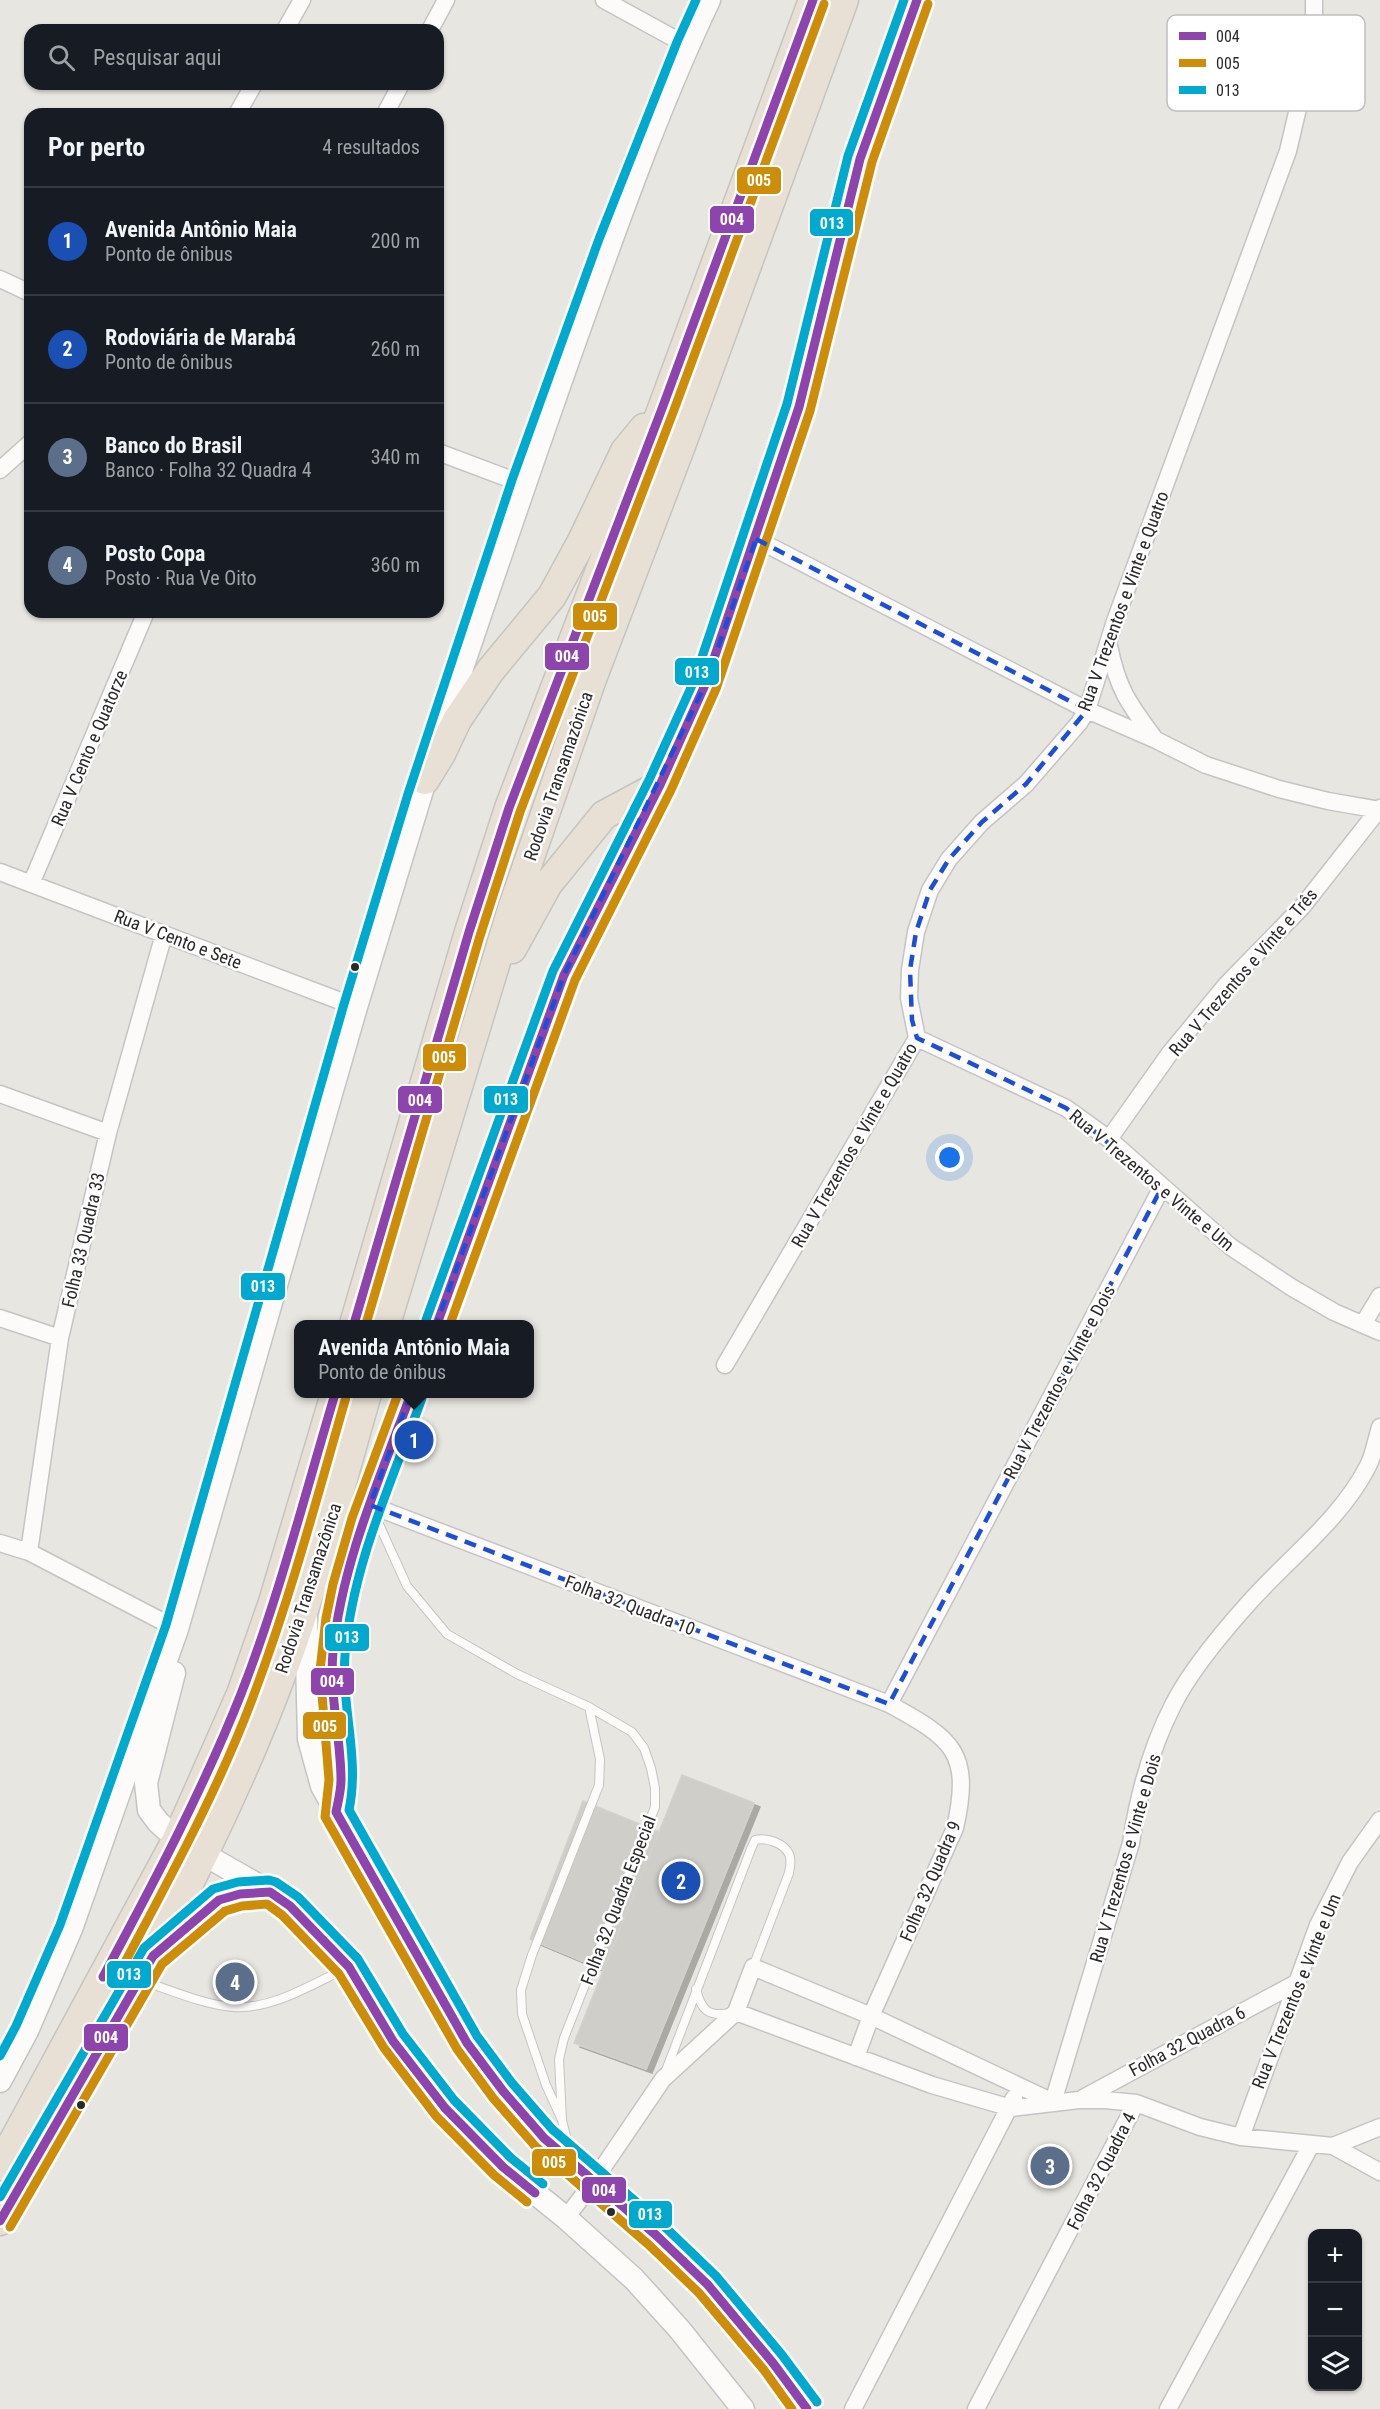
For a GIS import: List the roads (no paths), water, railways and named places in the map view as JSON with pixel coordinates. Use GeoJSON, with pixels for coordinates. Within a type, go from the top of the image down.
{"type":"FeatureCollection","features":[{"type":"Feature","properties":{"kind":"highway","name":"Rodovia Transamazônica"},"geometry":{"type":"LineString","coordinates":[[355,1320],[466,943],[509,808],[663,406],[813,0]]}},
{"type":"Feature","properties":{"kind":"highway","name":"Rodovia Transamazônica"},"geometry":{"type":"LineString","coordinates":[[388,1320],[512,909],[592,679],[682,443],[844,0]]}},
{"type":"Feature","properties":{"kind":"highway"},"geometry":{"type":"LineString","coordinates":[[425,780],[441,754],[457,720],[490,671],[552,596],[582,541],[625,451],[663,406]]}},
{"type":"Feature","properties":{"kind":"highway"},"geometry":{"type":"LineString","coordinates":[[475,1029],[513,946],[554,877],[604,815],[660,785]]}},
{"type":"Feature","properties":{"kind":"highway","name":"Rodovia Transamazônica"},"geometry":{"type":"LineString","coordinates":[[0,2166],[177,1839],[241,1694],[280,1580],[334,1398]]}},
{"type":"Feature","properties":{"kind":"highway","name":"Rodovia Transamazônica"},"geometry":{"type":"LineString","coordinates":[[0,2221],[146,1968],[204,1852],[282,1673],[306,1601],[366,1398]]}},
{"type":"Feature","properties":{"kind":"main road"},"geometry":{"type":"LineString","coordinates":[[0,2081],[27,2031],[71,1929],[177,1629],[356,1007],[425,780],[523,484],[610,243],[687,46],[709,0]]}},
{"type":"Feature","properties":{"kind":"main road"},"geometry":{"type":"LineString","coordinates":[[438,1320],[564,975],[660,785],[705,685],[799,407],[860,159],[917,0]]}},
{"type":"Feature","properties":{"kind":"main road"},"geometry":{"type":"LineString","coordinates":[[336,1812],[341,1779],[332,1689],[333,1654],[341,1600],[352,1558],[410,1398]]}},
{"type":"Feature","properties":{"kind":"main road"},"geometry":{"type":"LineString","coordinates":[[306,1601],[309,1739],[322,1786],[467,2043],[530,2122],[572,2163],[657,2236],[708,2285],[773,2362],[807,2409]]}},
{"type":"Feature","properties":{"kind":"main road"},"geometry":{"type":"LineString","coordinates":[[177,1629],[176,1659],[172,1682],[146,1783],[150,1810],[158,1822],[177,1839],[204,1852],[290,1906],[349,1967],[393,2041],[446,2108],[503,2167],[566,2218],[634,2279],[680,2330],[743,2409]]}},
{"type":"Feature","properties":{"kind":"main road"},"geometry":{"type":"LineString","coordinates":[[146,1968],[219,1900],[240,1894],[270,1892]]}},
{"type":"Feature","properties":{"kind":"street"},"geometry":{"type":"LineString","coordinates":[[288,24],[302,0]]}},
{"type":"Feature","properties":{"kind":"street"},"geometry":{"type":"LineString","coordinates":[[433,24],[446,0]]}},
{"type":"Feature","properties":{"kind":"street"},"geometry":{"type":"LineString","coordinates":[[604,0],[687,46]]}},
{"type":"Feature","properties":{"kind":"street"},"geometry":{"type":"LineString","coordinates":[[240,108],[251,90]]}},
{"type":"Feature","properties":{"kind":"street"},"geometry":{"type":"LineString","coordinates":[[388,108],[398,90]]}},
{"type":"Feature","properties":{"kind":"street","name":"Rua V Trezentos e Vinte e Quatro"},"geometry":{"type":"LineString","coordinates":[[725,1365],[917,1038],[909,998],[910,970],[916,932],[930,890],[950,858],[962,844],[982,822],[1026,784],[1079,723],[1087,710],[1119,610],[1288,152],[1298,111]]}},
{"type":"Feature","properties":{"kind":"street"},"geometry":{"type":"LineString","coordinates":[[0,279],[24,290]]}},
{"type":"Feature","properties":{"kind":"street"},"geometry":{"type":"LineString","coordinates":[[0,470],[24,448]]}},
{"type":"Feature","properties":{"kind":"street"},"geometry":{"type":"LineString","coordinates":[[444,454],[523,484]]}},
{"type":"Feature","properties":{"kind":"street"},"geometry":{"type":"LineString","coordinates":[[756,539],[1087,710],[1206,765],[1279,789],[1328,801],[1380,809]]}},
{"type":"Feature","properties":{"kind":"street","name":"Rua V Cento e Quatorze"},"geometry":{"type":"LineString","coordinates":[[32,884],[143,618]]}},
{"type":"Feature","properties":{"kind":"street"},"geometry":{"type":"LineString","coordinates":[[1108,645],[1122,692],[1156,740]]}},
{"type":"Feature","properties":{"kind":"street","name":"Rua V Trezentos e Vinte e Três"},"geometry":{"type":"LineString","coordinates":[[1109,1139],[1170,1053],[1227,986],[1302,907],[1380,809]]}},
{"type":"Feature","properties":{"kind":"street","name":"Rua V Cento e Sete"},"geometry":{"type":"LineString","coordinates":[[0,872],[356,1007]]}},
{"type":"Feature","properties":{"kind":"street","name":"Folha 33 Quadra 33"},"geometry":{"type":"LineString","coordinates":[[29,1552],[60,1338],[108,1133],[164,934]]}},
{"type":"Feature","properties":{"kind":"street","name":"Rua V Trezentos e Vinte e Um"},"geometry":{"type":"LineString","coordinates":[[917,1038],[1066,1108],[1109,1139],[1231,1247],[1291,1287],[1334,1312],[1380,1332]]}},
{"type":"Feature","properties":{"kind":"street"},"geometry":{"type":"LineString","coordinates":[[0,1094],[108,1133]]}},
{"type":"Feature","properties":{"kind":"street","name":"Rua V Trezentos e Vinte e Dois"},"geometry":{"type":"LineString","coordinates":[[889,1704],[1162,1187]]}},
{"type":"Feature","properties":{"kind":"street"},"geometry":{"type":"LineString","coordinates":[[1363,1324],[1380,1296]]}},
{"type":"Feature","properties":{"kind":"street"},"geometry":{"type":"LineString","coordinates":[[0,1318],[60,1338]]}},
{"type":"Feature","properties":{"kind":"street","name":"Rua V Trezentos e Vinte e Dois"},"geometry":{"type":"LineString","coordinates":[[1053,2102],[1131,1843],[1137,1805],[1154,1751],[1174,1704],[1204,1658],[1245,1606],[1345,1503],[1374,1459],[1380,1427]]}},
{"type":"Feature","properties":{"kind":"street","name":"Folha 32 Quadra 10"},"geometry":{"type":"LineString","coordinates":[[370,1505],[889,1704]]}},
{"type":"Feature","properties":{"kind":"street"},"geometry":{"type":"LineString","coordinates":[[0,1543],[29,1552],[177,1629]]}},
{"type":"Feature","properties":{"kind":"street","name":"Folha 32 Quadra 9"},"geometry":{"type":"LineString","coordinates":[[856,2058],[871,2016],[956,1828],[962,1797],[962,1775],[957,1758],[946,1741],[927,1725],[889,1704]]}},
{"type":"Feature","properties":{"kind":"street","name":"Rua V Trezentos e Vinte e Um"},"geometry":{"type":"LineString","coordinates":[[1241,2137],[1318,1925],[1350,1862],[1380,1820]]}},
{"type":"Feature","properties":{"kind":"street"},"geometry":{"type":"LineString","coordinates":[[566,2218],[663,2079],[736,2012],[753,1967],[871,2016],[1053,2102]]}},
{"type":"Feature","properties":{"kind":"street","name":"Folha 32 Quadra 6"},"geometry":{"type":"LineString","coordinates":[[1079,2100],[1296,1983]]}},
{"type":"Feature","properties":{"kind":"street"},"geometry":{"type":"LineString","coordinates":[[736,2012],[932,2085],[1011,2108],[1079,2100],[1136,2103]]}},
{"type":"Feature","properties":{"kind":"street"},"geometry":{"type":"LineString","coordinates":[[853,2409],[930,2258],[1011,2108],[1018,2086]]}},
{"type":"Feature","properties":{"kind":"street","name":"Folha 32 Quadra 4"},"geometry":{"type":"LineString","coordinates":[[976,2409],[1136,2103],[1200,2127],[1241,2137],[1333,2146]]}},
{"type":"Feature","properties":{"kind":"street"},"geometry":{"type":"LineString","coordinates":[[1333,2146],[1380,2127]]}},
{"type":"Feature","properties":{"kind":"street"},"geometry":{"type":"LineString","coordinates":[[1168,2409],[1311,2145]]}},
{"type":"Feature","properties":{"kind":"street"},"geometry":{"type":"LineString","coordinates":[[1333,2146],[1380,2172]]}},
{"type":"Feature","properties":{"kind":"lane","name":"Folha 32 Quadra Especial"},"geometry":{"type":"LineString","coordinates":[[370,1505],[407,1586],[447,1634],[517,1674],[589,1707],[632,1732],[644,1748],[655,1788],[655,1807],[564,2038],[559,2059],[562,2120],[572,2163]]}},
{"type":"Feature","properties":{"kind":"lane","name":"Folha 32 Quadra Especial"},"geometry":{"type":"LineString","coordinates":[[562,2120],[532,2047],[522,2014],[521,1990],[532,1955],[599,1785],[600,1759],[589,1707]]}},
{"type":"Feature","properties":{"kind":"lane"},"geometry":{"type":"LineString","coordinates":[[663,2079],[696,1988],[755,1840],[768,1840],[789,1852],[791,1861],[789,1873],[753,1967]]}},
{"type":"Feature","properties":{"kind":"lane"},"geometry":{"type":"LineString","coordinates":[[146,1968],[212,2002],[231,2007],[248,2007],[271,2002],[349,1967]]}},
{"type":"Feature","properties":{"kind":"lane"},"geometry":{"type":"LineString","coordinates":[[696,1988],[699,2003],[706,2011],[718,2015],[736,2012]]}},
{"type":"Feature","properties":{"kind":"place","name":"Avenida Antônio Maia"},"geometry":{"type":"Point","coordinates":[414,1440]}},
{"type":"Feature","properties":{"kind":"place","name":"Rodoviária de Marabá"},"geometry":{"type":"Point","coordinates":[681,1881]}},
{"type":"Feature","properties":{"kind":"place","name":"Posto Copa"},"geometry":{"type":"Point","coordinates":[235,1982]}},
{"type":"Feature","properties":{"kind":"place","name":"Banco do Brasil"},"geometry":{"type":"Point","coordinates":[1050,2166]}}]}
